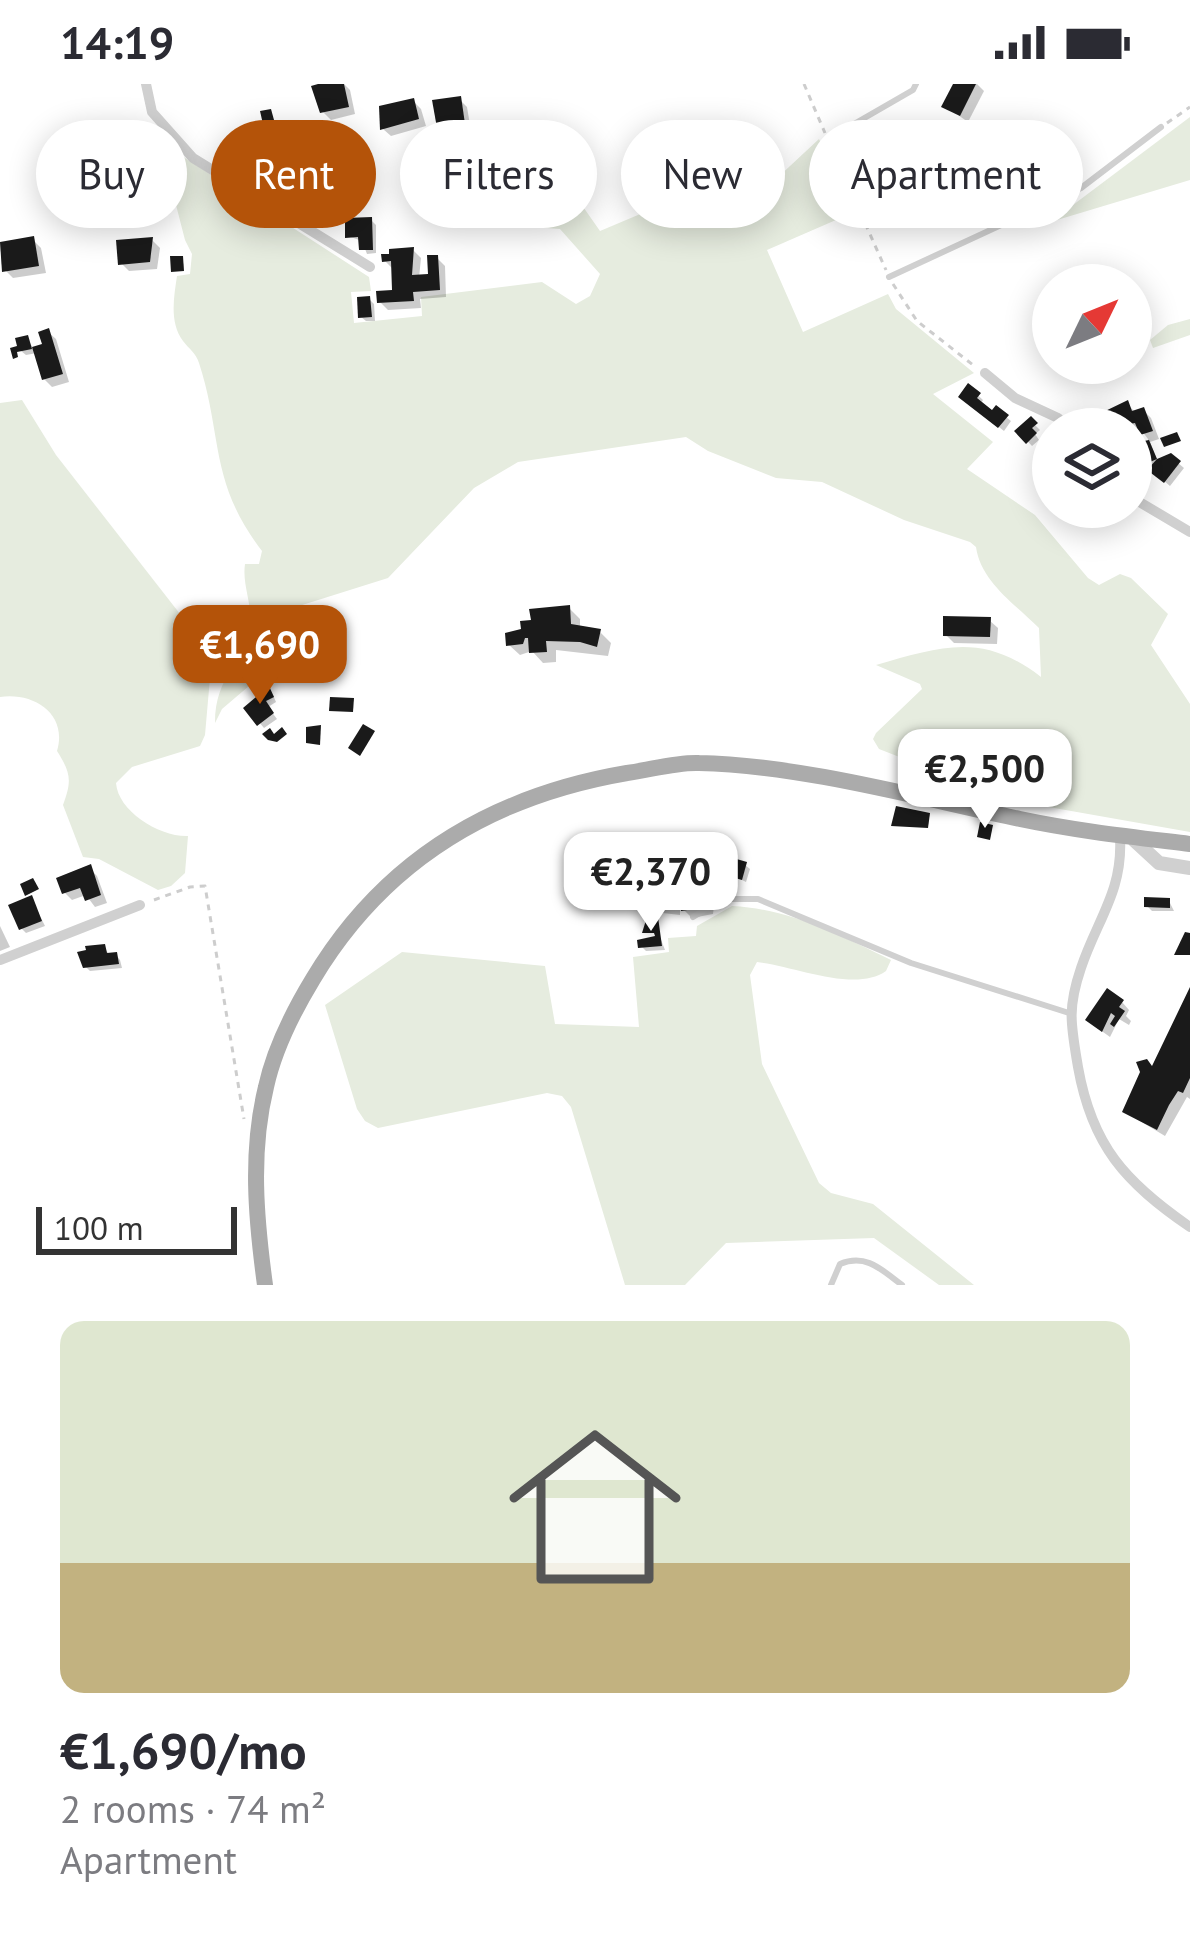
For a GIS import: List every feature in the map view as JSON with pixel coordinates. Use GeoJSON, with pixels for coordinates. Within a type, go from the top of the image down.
{"type":"FeatureCollection","features":[{"type":"Feature","properties":{"kind":"main road"},"geometry":{"type":"LineString","coordinates":[[265,1285],[257,1226],[259,1131],[266,1084],[296,1008],[354,920],[415,860],[464,826],[544,792],[695,762],[880,789],[1127,839],[1185,844]]}},
{"type":"Feature","properties":{"kind":"street"},"geometry":{"type":"LineString","coordinates":[[146,84],[152,112],[193,158],[370,267]]}},
{"type":"Feature","properties":{"kind":"street"},"geometry":{"type":"LineString","coordinates":[[985,373],[1037,408]]}},
{"type":"Feature","properties":{"kind":"street"},"geometry":{"type":"LineString","coordinates":[[1152,509],[1190,532]]}},
{"type":"Feature","properties":{"kind":"street"},"geometry":{"type":"LineString","coordinates":[[1185,867],[1159,863],[1127,839],[1115,891],[1091,940],[1069,1013],[1084,1097],[1100,1141],[1136,1184],[1190,1227]]}},
{"type":"Feature","properties":{"kind":"street"},"geometry":{"type":"LineString","coordinates":[[1185,844],[1166,854],[1185,867]]}},
{"type":"Feature","properties":{"kind":"street"},"geometry":{"type":"LineString","coordinates":[[0,960],[140,905]]}},
{"type":"Feature","properties":{"kind":"lane"},"geometry":{"type":"LineString","coordinates":[[861,120],[916,84]]}},
{"type":"Feature","properties":{"kind":"lane"},"geometry":{"type":"LineString","coordinates":[[889,277],[1081,188],[1161,127]]}},
{"type":"Feature","properties":{"kind":"lane"},"geometry":{"type":"LineString","coordinates":[[693,917],[724,899],[758,899],[911,963],[1069,1013]]}},
{"type":"Feature","properties":{"kind":"lane"},"geometry":{"type":"LineString","coordinates":[[831,1285],[840,1264],[850,1259],[873,1263],[902,1285]]}},
{"type":"Feature","properties":{"kind":"path"},"geometry":{"type":"LineString","coordinates":[[804,84],[820,120]]}},
{"type":"Feature","properties":{"kind":"path"},"geometry":{"type":"LineString","coordinates":[[1161,127],[1190,106]]}},
{"type":"Feature","properties":{"kind":"path"},"geometry":{"type":"LineString","coordinates":[[867,228],[889,277],[917,321],[985,373]]}},
{"type":"Feature","properties":{"kind":"path"},"geometry":{"type":"LineString","coordinates":[[140,905],[190,886],[205,886],[244,1122],[259,1131]]}},
{"type":"Feature","properties":{"kind":"shaded area"},"geometry":{"type":"Polygon","coordinates":[[[1190,117],[1190,180],[1083,212],[1083,197],[1190,117]]]}},
{"type":"Feature","properties":{"kind":"shaded area"},"geometry":{"type":"Polygon","coordinates":[[[809,148],[809,228],[818,228],[767,250],[803,332],[888,294],[896,309],[974,373],[933,394],[993,442],[967,469],[1032,513],[1032,528],[1046,528],[1088,578],[1099,585],[1120,574],[1131,578],[1168,614],[1151,645],[1190,704],[1190,832],[947,789],[946,783],[925,779],[925,767],[879,749],[873,739],[876,733],[922,689],[876,665],[942,649],[981,648],[1000,653],[1041,677],[1039,628],[992,582],[970,542],[904,520],[822,482],[776,478],[708,451],[686,437],[518,462],[474,488],[388,578],[280,612],[288,640],[261,652],[249,686],[222,709],[215,723],[220,692],[250,622],[245,564],[259,564],[262,551],[233,503],[199,363],[176,326],[177,276],[190,274],[192,254],[185,240],[187,159],[211,175],[211,228],[293,228],[369,277],[371,291],[351,292],[354,323],[422,316],[421,297],[542,282],[576,304],[590,296],[600,274],[560,229],[546,228],[597,227],[600,231],[621,222],[621,228],[785,228],[785,171],[809,148]]]}},
{"type":"Feature","properties":{"kind":"shaded area"},"geometry":{"type":"Polygon","coordinates":[[[1190,319],[1190,335],[1153,348],[1152,338],[1168,325],[1190,319]]]}},
{"type":"Feature","properties":{"kind":"shaded area"},"geometry":{"type":"Polygon","coordinates":[[[22,400],[56,455],[212,655],[200,746],[132,767],[116,783],[124,803],[142,820],[165,832],[188,836],[185,873],[158,890],[99,859],[83,857],[63,805],[69,777],[57,751],[58,726],[53,716],[25,698],[0,697],[0,403],[22,400]]]}},
{"type":"Feature","properties":{"kind":"shaded area"},"geometry":{"type":"Polygon","coordinates":[[[732,906],[794,918],[891,960],[886,971],[858,979],[757,962],[750,975],[762,1064],[819,1183],[831,1193],[873,1204],[974,1285],[939,1285],[874,1238],[726,1243],[685,1285],[625,1285],[571,1107],[562,1096],[547,1093],[378,1128],[357,1109],[325,1005],[402,952],[545,966],[555,1024],[639,1027],[633,957],[669,952],[668,938],[696,936],[697,926],[732,906]]]}},
{"type":"Feature","properties":{"kind":"building"},"geometry":{"type":"Polygon","coordinates":[[[344,84],[349,107],[320,113],[311,86],[344,84]]]}},
{"type":"Feature","properties":{"kind":"building"},"geometry":{"type":"Polygon","coordinates":[[[953,84],[976,84],[960,116],[941,107],[953,84]]]}},
{"type":"Feature","properties":{"kind":"building"},"geometry":{"type":"Polygon","coordinates":[[[461,96],[464,120],[436,120],[432,100],[461,96]]]}},
{"type":"Feature","properties":{"kind":"building"},"geometry":{"type":"Polygon","coordinates":[[[414,98],[419,119],[400,120],[400,124],[380,130],[379,106],[414,98]]]}},
{"type":"Feature","properties":{"kind":"building"},"geometry":{"type":"Polygon","coordinates":[[[271,109],[274,120],[262,120],[260,111],[271,109]]]}},
{"type":"Feature","properties":{"kind":"building"},"geometry":{"type":"Polygon","coordinates":[[[345,228],[372,228],[373,250],[359,250],[358,237],[345,238],[345,228]]]}},
{"type":"Feature","properties":{"kind":"building"},"geometry":{"type":"Polygon","coordinates":[[[34,236],[39,266],[2,272],[0,242],[34,236]]]}},
{"type":"Feature","properties":{"kind":"building"},"geometry":{"type":"Polygon","coordinates":[[[153,237],[150,262],[118,265],[116,240],[153,237]]]}},
{"type":"Feature","properties":{"kind":"building"},"geometry":{"type":"Polygon","coordinates":[[[414,247],[412,275],[428,274],[427,255],[438,255],[440,290],[413,292],[414,301],[377,303],[376,291],[392,290],[391,261],[382,262],[381,254],[414,247]]]}},
{"type":"Feature","properties":{"kind":"building"},"geometry":{"type":"Polygon","coordinates":[[[170,256],[183,256],[184,271],[171,272],[170,256]]]}},
{"type":"Feature","properties":{"kind":"building"},"geometry":{"type":"Polygon","coordinates":[[[370,296],[372,317],[358,318],[357,297],[370,296]]]}},
{"type":"Feature","properties":{"kind":"building"},"geometry":{"type":"Polygon","coordinates":[[[49,328],[63,374],[42,380],[32,347],[42,344],[38,332],[49,328]]]}},
{"type":"Feature","properties":{"kind":"building"},"geometry":{"type":"Polygon","coordinates":[[[28,335],[32,349],[17,352],[13,359],[10,348],[17,346],[15,338],[28,335]]]}},
{"type":"Feature","properties":{"kind":"building"},"geometry":{"type":"Polygon","coordinates":[[[968,383],[992,410],[996,405],[1009,415],[998,428],[958,397],[968,383]]]}},
{"type":"Feature","properties":{"kind":"building"},"geometry":{"type":"Polygon","coordinates":[[[1032,417],[1032,438],[1026,444],[1014,431],[1032,417]]]}},
{"type":"Feature","properties":{"kind":"building"},"geometry":{"type":"Polygon","coordinates":[[[1177,432],[1181,441],[1164,447],[1160,438],[1177,432]]]}},
{"type":"Feature","properties":{"kind":"building"},"geometry":{"type":"Polygon","coordinates":[[[1171,453],[1181,461],[1164,483],[1152,474],[1157,459],[1171,453]]]}},
{"type":"Feature","properties":{"kind":"building"},"geometry":{"type":"Polygon","coordinates":[[[570,605],[571,624],[601,629],[597,647],[546,641],[547,652],[529,653],[528,638],[523,644],[506,646],[505,633],[521,629],[520,621],[531,620],[529,609],[570,605]]]}},
{"type":"Feature","properties":{"kind":"building"},"geometry":{"type":"Polygon","coordinates":[[[943,616],[991,617],[990,637],[943,636],[943,616]]]}},
{"type":"Feature","properties":{"kind":"building"},"geometry":{"type":"Polygon","coordinates":[[[269,686],[274,697],[266,701],[274,713],[257,726],[243,708],[269,686]]]}},
{"type":"Feature","properties":{"kind":"building"},"geometry":{"type":"Polygon","coordinates":[[[330,697],[354,698],[353,712],[329,711],[330,697]]]}},
{"type":"Feature","properties":{"kind":"building"},"geometry":{"type":"Polygon","coordinates":[[[363,724],[375,731],[360,756],[348,748],[363,724]]]}},
{"type":"Feature","properties":{"kind":"building"},"geometry":{"type":"Polygon","coordinates":[[[321,725],[320,745],[306,743],[306,727],[321,725]]]}},
{"type":"Feature","properties":{"kind":"building"},"geometry":{"type":"Polygon","coordinates":[[[282,727],[287,734],[277,742],[262,734],[270,728],[274,734],[282,727]]]}},
{"type":"Feature","properties":{"kind":"building"},"geometry":{"type":"Polygon","coordinates":[[[896,806],[930,813],[928,828],[891,826],[896,806]]]}},
{"type":"Feature","properties":{"kind":"building"},"geometry":{"type":"Polygon","coordinates":[[[980,822],[993,825],[990,840],[977,837],[980,822]]]}},
{"type":"Feature","properties":{"kind":"building"},"geometry":{"type":"Polygon","coordinates":[[[689,845],[700,847],[699,859],[687,857],[689,845]]]}},
{"type":"Feature","properties":{"kind":"building"},"geometry":{"type":"Polygon","coordinates":[[[733,858],[747,862],[742,880],[728,876],[733,858]]]}},
{"type":"Feature","properties":{"kind":"building"},"geometry":{"type":"Polygon","coordinates":[[[91,864],[101,895],[85,901],[80,888],[62,894],[56,878],[91,864]]]}},
{"type":"Feature","properties":{"kind":"building"},"geometry":{"type":"Polygon","coordinates":[[[611,877],[624,881],[622,893],[610,887],[611,877]]]}},
{"type":"Feature","properties":{"kind":"building"},"geometry":{"type":"Polygon","coordinates":[[[684,877],[710,879],[706,907],[681,911],[684,877]]]}},
{"type":"Feature","properties":{"kind":"building"},"geometry":{"type":"Polygon","coordinates":[[[33,878],[39,889],[25,896],[20,884],[33,878]]]}},
{"type":"Feature","properties":{"kind":"building"},"geometry":{"type":"Polygon","coordinates":[[[626,882],[674,888],[673,909],[626,903],[626,882]]]}},
{"type":"Feature","properties":{"kind":"building"},"geometry":{"type":"Polygon","coordinates":[[[32,895],[42,921],[19,930],[8,905],[32,895]]]}},
{"type":"Feature","properties":{"kind":"building"},"geometry":{"type":"Polygon","coordinates":[[[1144,897],[1170,898],[1170,908],[1144,907],[1144,897]]]}},
{"type":"Feature","properties":{"kind":"building"},"geometry":{"type":"Polygon","coordinates":[[[647,917],[658,917],[662,946],[638,948],[637,940],[655,936],[642,933],[647,917]]]}},
{"type":"Feature","properties":{"kind":"building"},"geometry":{"type":"Polygon","coordinates":[[[1185,932],[1190,933],[1190,955],[1174,955],[1185,932]]]}},
{"type":"Feature","properties":{"kind":"building"},"geometry":{"type":"Polygon","coordinates":[[[105,944],[107,953],[117,952],[119,964],[83,968],[77,952],[105,944]]]}},
{"type":"Feature","properties":{"kind":"building"},"geometry":{"type":"Polygon","coordinates":[[[1190,987],[1190,1078],[1157,1130],[1122,1112],[1140,1072],[1136,1062],[1147,1059],[1152,1066],[1190,987]]]}},
{"type":"Feature","properties":{"kind":"building"},"geometry":{"type":"Polygon","coordinates":[[[1107,988],[1124,1000],[1119,1007],[1125,1011],[1114,1027],[1111,1013],[1102,1032],[1085,1020],[1107,988]]]}}]}
